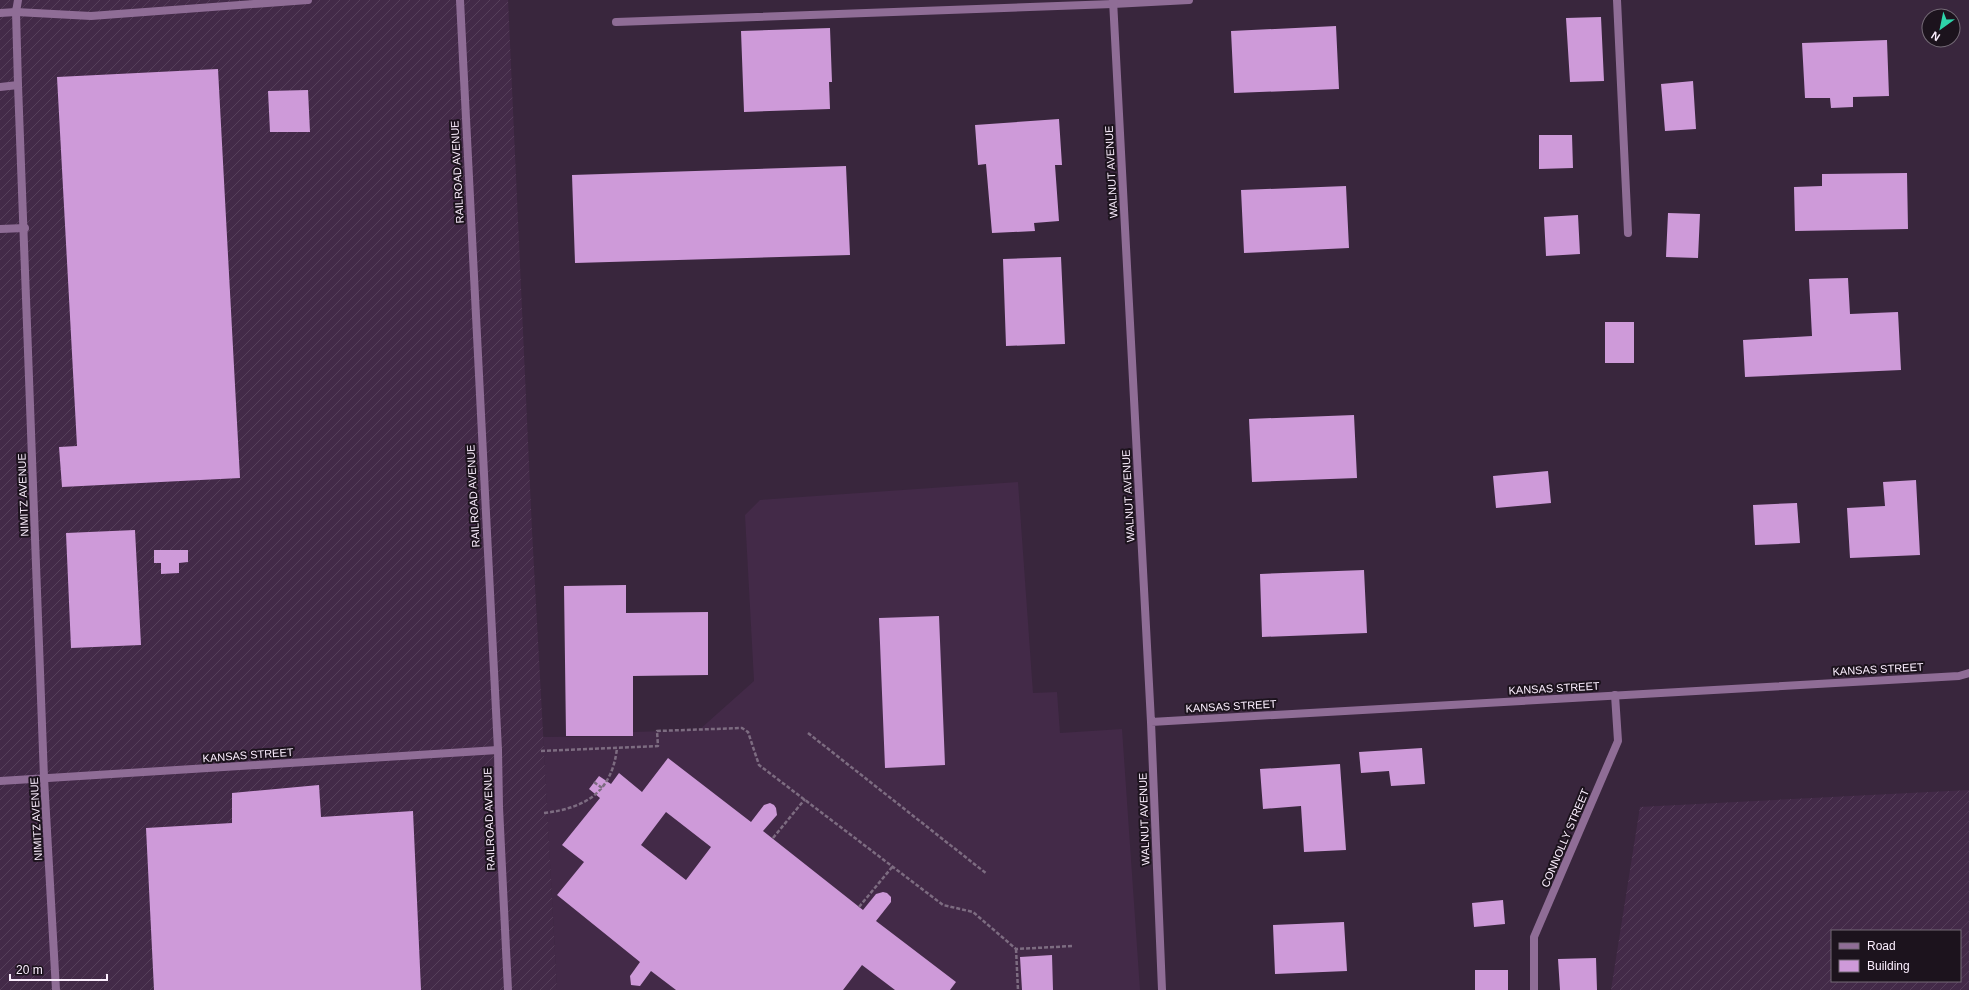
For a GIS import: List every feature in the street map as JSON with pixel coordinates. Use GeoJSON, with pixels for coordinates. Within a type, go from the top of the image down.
{"type":"FeatureCollection","features":[{"type":"Feature","properties":{"kind":"street","name":"NIMITZ AVENUE"},"geometry":{"type":"LineString","coordinates":[[18,0],[16,12],[18,85],[25,228],[44,778],[56,990]]}},
{"type":"Feature","properties":{"kind":"street"},"geometry":{"type":"LineString","coordinates":[[0,13],[16,12],[91,16],[308,0]]}},
{"type":"Feature","properties":{"kind":"street","name":"RAILROAD AVENUE"},"geometry":{"type":"LineString","coordinates":[[460,0],[498,750],[499,807],[508,990]]}},
{"type":"Feature","properties":{"kind":"street"},"geometry":{"type":"LineString","coordinates":[[616,22],[1189,0]]}},
{"type":"Feature","properties":{"kind":"street"},"geometry":{"type":"LineString","coordinates":[[1617,0],[1628,233]]}},
{"type":"Feature","properties":{"kind":"street","name":"WALNUT AVENUE"},"geometry":{"type":"LineString","coordinates":[[1113,2],[1151,722],[1162,990]]}},
{"type":"Feature","properties":{"kind":"street"},"geometry":{"type":"LineString","coordinates":[[0,87],[18,85]]}},
{"type":"Feature","properties":{"kind":"street"},"geometry":{"type":"LineString","coordinates":[[0,228],[25,228]]}},
{"type":"Feature","properties":{"kind":"street"},"geometry":{"type":"LineString","coordinates":[[1959,676],[1969,673]]}},
{"type":"Feature","properties":{"kind":"street"},"geometry":{"type":"LineString","coordinates":[[1959,676],[1969,679]]}},
{"type":"Feature","properties":{"kind":"street","name":"KANSAS STREET"},"geometry":{"type":"LineString","coordinates":[[1151,722],[1959,676]]}},
{"type":"Feature","properties":{"kind":"street","name":"CONNOLLY STREET"},"geometry":{"type":"LineString","coordinates":[[1534,990],[1534,937],[1618,741],[1615,695]]}},
{"type":"Feature","properties":{"kind":"street","name":"KANSAS STREET"},"geometry":{"type":"LineString","coordinates":[[0,782],[498,750]]}},
{"type":"Feature","properties":{"kind":"path"},"geometry":{"type":"LineString","coordinates":[[541,751],[658,746],[657,731],[742,728],[748,732],[759,765],[943,904],[973,912],[1016,949],[1073,946]]}},
{"type":"Feature","properties":{"kind":"path"},"geometry":{"type":"LineString","coordinates":[[808,733],[987,874]]}},
{"type":"Feature","properties":{"kind":"path"},"geometry":{"type":"LineString","coordinates":[[544,812],[570,809],[587,802],[602,788],[610,777],[617,748]]}},
{"type":"Feature","properties":{"kind":"path"},"geometry":{"type":"LineString","coordinates":[[594,782],[602,788]]}},
{"type":"Feature","properties":{"kind":"path"},"geometry":{"type":"LineString","coordinates":[[773,838],[805,800]]}},
{"type":"Feature","properties":{"kind":"path"},"geometry":{"type":"LineString","coordinates":[[859,907],[893,866]]}},
{"type":"Feature","properties":{"kind":"path"},"geometry":{"type":"LineString","coordinates":[[1016,949],[1018,990]]}},
{"type":"Feature","properties":{"kind":"shaded area"},"geometry":{"type":"Polygon","coordinates":[[[0,0],[508,0],[532,531],[557,990],[0,990],[0,0]]]}},
{"type":"Feature","properties":{"kind":"shaded area"},"geometry":{"type":"Polygon","coordinates":[[[1018,482],[1033,693],[1057,692],[1060,733],[1122,729],[1140,990],[557,990],[543,737],[633,736],[633,732],[699,730],[754,681],[745,515],[760,500],[1018,482]]]}},
{"type":"Feature","properties":{"kind":"shaded area"},"geometry":{"type":"Polygon","coordinates":[[[1969,790],[1969,990],[1611,990],[1640,807],[1969,790]]]}},
{"type":"Feature","properties":{"kind":"building"},"geometry":{"type":"Polygon","coordinates":[[[1601,17],[1604,81],[1570,82],[1566,18],[1601,17]]]}},
{"type":"Feature","properties":{"kind":"building"},"geometry":{"type":"Polygon","coordinates":[[[1336,26],[1339,89],[1234,93],[1231,31],[1336,26]]]}},
{"type":"Feature","properties":{"kind":"building"},"geometry":{"type":"Polygon","coordinates":[[[830,28],[832,82],[829,82],[830,109],[744,112],[741,31],[830,28]]]}},
{"type":"Feature","properties":{"kind":"building"},"geometry":{"type":"Polygon","coordinates":[[[1887,40],[1889,96],[1853,97],[1853,107],[1831,108],[1830,98],[1805,98],[1802,43],[1887,40]]]}},
{"type":"Feature","properties":{"kind":"building"},"geometry":{"type":"Polygon","coordinates":[[[218,69],[240,478],[62,487],[59,447],[77,446],[57,77],[218,69]]]}},
{"type":"Feature","properties":{"kind":"building"},"geometry":{"type":"Polygon","coordinates":[[[1693,81],[1696,129],[1665,131],[1661,84],[1693,81]]]}},
{"type":"Feature","properties":{"kind":"building"},"geometry":{"type":"Polygon","coordinates":[[[308,90],[310,132],[270,132],[268,91],[308,90]]]}},
{"type":"Feature","properties":{"kind":"building"},"geometry":{"type":"Polygon","coordinates":[[[1059,119],[1062,165],[1055,165],[1059,221],[1034,223],[1035,231],[992,233],[986,164],[978,165],[975,125],[1059,119]]]}},
{"type":"Feature","properties":{"kind":"building"},"geometry":{"type":"Polygon","coordinates":[[[1539,135],[1572,135],[1573,168],[1539,169],[1539,135]]]}},
{"type":"Feature","properties":{"kind":"building"},"geometry":{"type":"Polygon","coordinates":[[[846,166],[850,255],[575,263],[572,175],[846,166]]]}},
{"type":"Feature","properties":{"kind":"building"},"geometry":{"type":"Polygon","coordinates":[[[1907,173],[1908,229],[1795,231],[1794,187],[1822,186],[1822,174],[1907,173]]]}},
{"type":"Feature","properties":{"kind":"building"},"geometry":{"type":"Polygon","coordinates":[[[1346,186],[1349,248],[1244,253],[1241,190],[1346,186]]]}},
{"type":"Feature","properties":{"kind":"building"},"geometry":{"type":"Polygon","coordinates":[[[1668,213],[1700,214],[1698,258],[1666,257],[1668,213]]]}},
{"type":"Feature","properties":{"kind":"building"},"geometry":{"type":"Polygon","coordinates":[[[1578,215],[1580,254],[1546,256],[1544,217],[1578,215]]]}},
{"type":"Feature","properties":{"kind":"building"},"geometry":{"type":"Polygon","coordinates":[[[1061,257],[1065,344],[1006,346],[1003,259],[1061,257]]]}},
{"type":"Feature","properties":{"kind":"building"},"geometry":{"type":"Polygon","coordinates":[[[1848,278],[1850,314],[1898,312],[1901,370],[1745,377],[1743,340],[1812,336],[1809,279],[1848,278]]]}},
{"type":"Feature","properties":{"kind":"building"},"geometry":{"type":"Polygon","coordinates":[[[1605,322],[1634,322],[1634,363],[1605,363],[1605,322]]]}},
{"type":"Feature","properties":{"kind":"building"},"geometry":{"type":"Polygon","coordinates":[[[1354,415],[1357,478],[1252,482],[1249,419],[1354,415]]]}},
{"type":"Feature","properties":{"kind":"building"},"geometry":{"type":"Polygon","coordinates":[[[1548,471],[1551,503],[1496,508],[1493,476],[1548,471]]]}},
{"type":"Feature","properties":{"kind":"building"},"geometry":{"type":"Polygon","coordinates":[[[1916,480],[1920,555],[1850,558],[1847,508],[1885,506],[1883,482],[1916,480]]]}},
{"type":"Feature","properties":{"kind":"building"},"geometry":{"type":"Polygon","coordinates":[[[1797,503],[1800,543],[1755,545],[1753,505],[1797,503]]]}},
{"type":"Feature","properties":{"kind":"building"},"geometry":{"type":"Polygon","coordinates":[[[135,530],[141,645],[71,648],[66,533],[135,530]]]}},
{"type":"Feature","properties":{"kind":"building"},"geometry":{"type":"Polygon","coordinates":[[[154,550],[188,550],[188,562],[179,563],[179,573],[161,574],[161,563],[154,563],[154,550]]]}},
{"type":"Feature","properties":{"kind":"building"},"geometry":{"type":"Polygon","coordinates":[[[1364,570],[1367,633],[1262,637],[1260,574],[1364,570]]]}},
{"type":"Feature","properties":{"kind":"building"},"geometry":{"type":"Polygon","coordinates":[[[626,585],[626,613],[708,612],[708,675],[633,676],[633,736],[566,736],[564,586],[626,585]]]}},
{"type":"Feature","properties":{"kind":"building"},"geometry":{"type":"Polygon","coordinates":[[[939,616],[945,765],[885,768],[879,618],[939,616]]]}},
{"type":"Feature","properties":{"kind":"building"},"geometry":{"type":"Polygon","coordinates":[[[1422,748],[1425,784],[1391,786],[1389,771],[1361,773],[1359,752],[1422,748]]]}},
{"type":"Feature","properties":{"kind":"building"},"geometry":{"type":"Polygon","coordinates":[[[668,758],[751,822],[764,805],[770,803],[774,805],[777,815],[763,831],[863,910],[876,894],[883,892],[887,893],[891,897],[891,902],[876,921],[956,982],[950,990],[895,990],[862,965],[843,990],[676,990],[651,971],[640,986],[631,985],[630,976],[640,962],[557,895],[584,862],[562,845],[600,798],[589,789],[599,776],[611,784],[619,773],[642,792],[668,758]],[[666,812],[641,845],[686,880],[711,847],[666,812]]]}},
{"type":"Feature","properties":{"kind":"building"},"geometry":{"type":"Polygon","coordinates":[[[1340,764],[1346,850],[1304,852],[1301,806],[1263,809],[1260,769],[1340,764]]]}},
{"type":"Feature","properties":{"kind":"building"},"geometry":{"type":"Polygon","coordinates":[[[319,785],[321,817],[413,811],[421,990],[154,990],[146,828],[232,823],[232,793],[319,785]]]}},
{"type":"Feature","properties":{"kind":"building"},"geometry":{"type":"Polygon","coordinates":[[[1503,900],[1505,924],[1474,927],[1472,903],[1503,900]]]}},
{"type":"Feature","properties":{"kind":"building"},"geometry":{"type":"Polygon","coordinates":[[[1344,922],[1347,971],[1275,974],[1273,925],[1344,922]]]}},
{"type":"Feature","properties":{"kind":"building"},"geometry":{"type":"Polygon","coordinates":[[[1052,955],[1053,990],[1022,990],[1020,957],[1052,955]]]}},
{"type":"Feature","properties":{"kind":"building"},"geometry":{"type":"Polygon","coordinates":[[[1596,958],[1597,990],[1560,990],[1558,959],[1596,958]]]}},
{"type":"Feature","properties":{"kind":"building"},"geometry":{"type":"Polygon","coordinates":[[[1475,970],[1508,970],[1508,990],[1475,990],[1475,970]]]}}]}
